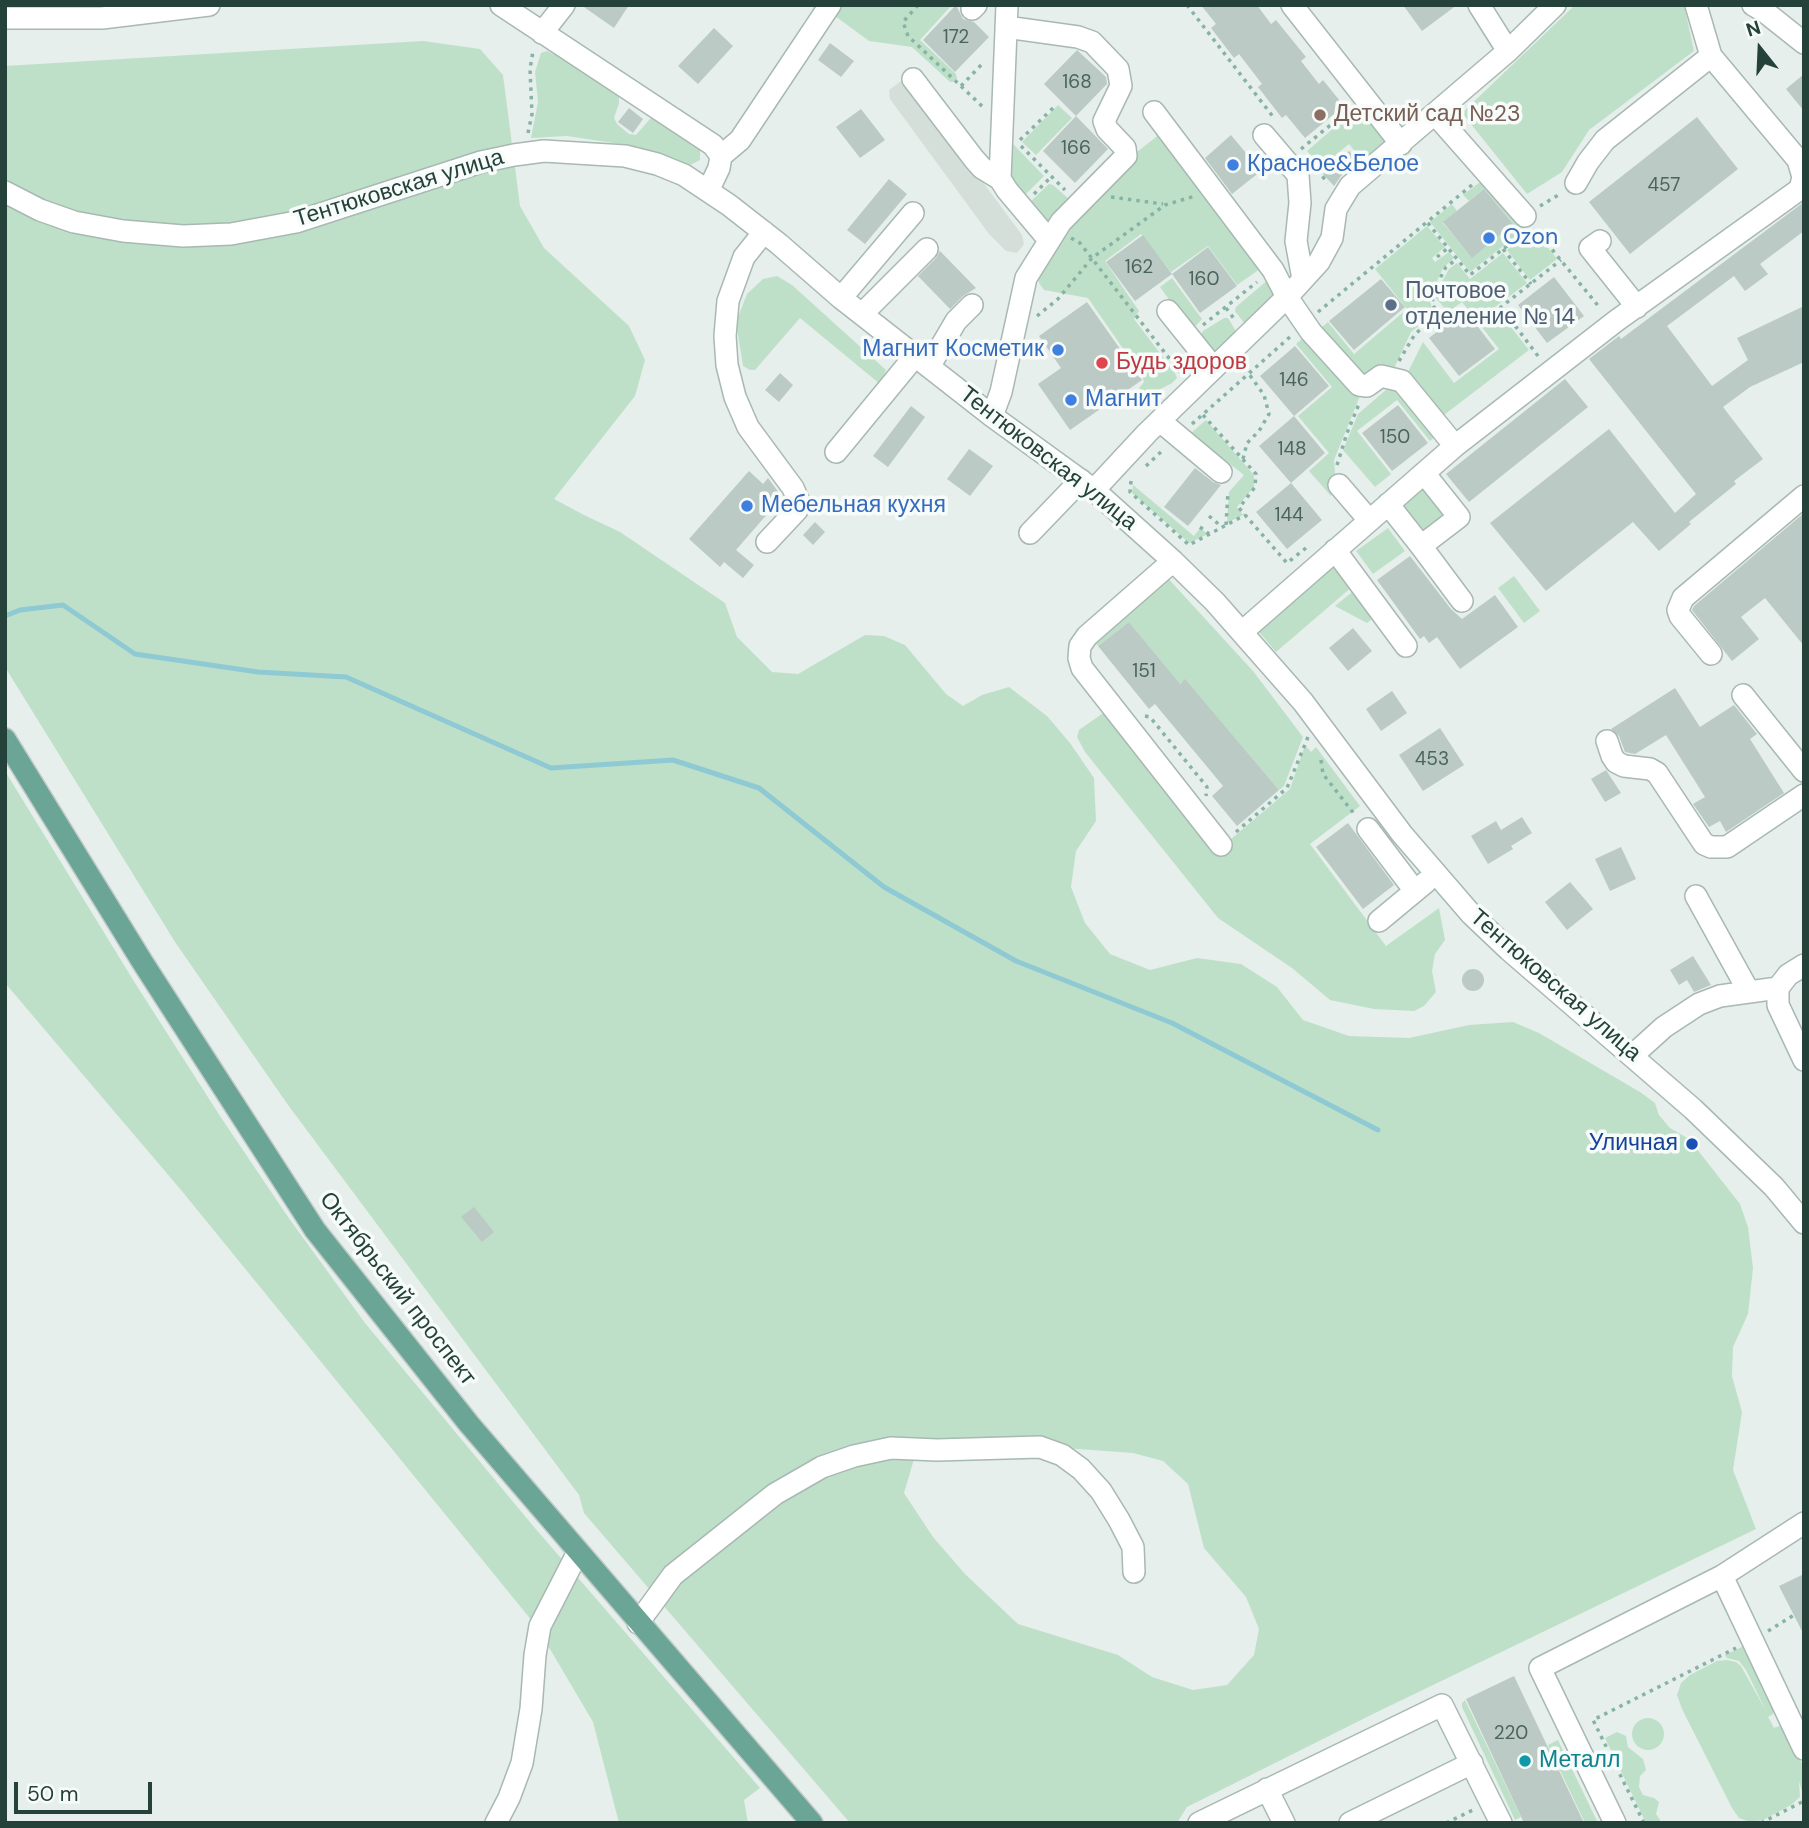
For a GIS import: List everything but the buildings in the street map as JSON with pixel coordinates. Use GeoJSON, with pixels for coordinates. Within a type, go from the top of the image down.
{"type":"FeatureCollection","features":[{"type":"Feature","properties":{"kind":"main road","name":"Октябрьский проспект"},"geometry":{"type":"LineString","coordinates":[[5,739],[143,963],[315,1230],[469,1424],[812,1823]]}},
{"type":"Feature","properties":{"kind":"street"},"geometry":{"type":"LineString","coordinates":[[7,18],[102,18],[209,5]]}},
{"type":"Feature","properties":{"kind":"street"},"geometry":{"type":"LineString","coordinates":[[501,5],[713,145],[721,156]]}},
{"type":"Feature","properties":{"kind":"street"},"geometry":{"type":"LineString","coordinates":[[542,33],[564,5]]}},
{"type":"Feature","properties":{"kind":"street"},"geometry":{"type":"LineString","coordinates":[[708,191],[719,168],[721,156],[740,140],[830,5]]}},
{"type":"Feature","properties":{"kind":"street"},"geometry":{"type":"LineString","coordinates":[[1000,179],[1007,5]]}},
{"type":"Feature","properties":{"kind":"street"},"geometry":{"type":"LineString","coordinates":[[1292,5],[1401,144]]}},
{"type":"Feature","properties":{"kind":"street"},"geometry":{"type":"LineString","coordinates":[[1479,5],[1508,51]]}},
{"type":"Feature","properties":{"kind":"street"},"geometry":{"type":"LineString","coordinates":[[1030,533],[1160,421],[1287,298],[1319,262],[1332,238],[1336,209],[1350,186],[1508,51],[1555,5]]}},
{"type":"Feature","properties":{"kind":"street"},"geometry":{"type":"LineString","coordinates":[[1242,632],[1455,446],[1613,324],[1800,189],[1803,177],[1798,160],[1711,56],[1696,5]]}},
{"type":"Feature","properties":{"kind":"street"},"geometry":{"type":"LineString","coordinates":[[1753,5],[1804,43]]}},
{"type":"Feature","properties":{"kind":"street"},"geometry":{"type":"LineString","coordinates":[[992,416],[1001,392],[1026,278],[1052,236],[1126,156],[1125,148],[1107,129],[1104,121],[1121,86],[1118,68],[1092,42],[1078,37],[1006,27]]}},
{"type":"Feature","properties":{"kind":"street"},"geometry":{"type":"LineString","coordinates":[[1576,183],[1605,140],[1711,56]]}},
{"type":"Feature","properties":{"kind":"street"},"geometry":{"type":"LineString","coordinates":[[913,79],[974,159],[982,168],[1000,179],[1007,191],[1052,236]]}},
{"type":"Feature","properties":{"kind":"street"},"geometry":{"type":"LineString","coordinates":[[1154,112],[1273,270],[1287,298],[1305,323],[1359,385],[1367,386],[1381,376],[1402,381],[1455,446]]}},
{"type":"Feature","properties":{"kind":"street"},"geometry":{"type":"LineString","coordinates":[[1435,114],[1529,220]]}},
{"type":"Feature","properties":{"kind":"street"},"geometry":{"type":"LineString","coordinates":[[1270,127],[1298,175],[1300,203],[1296,241],[1303,279]]}},
{"type":"Feature","properties":{"kind":"street","name":"Тентюковская улица"},"geometry":{"type":"LineString","coordinates":[[5,191],[40,210],[63,218],[122,231],[183,236],[231,234],[296,222],[481,162],[514,155],[544,152],[625,156],[684,175],[764,232],[841,298],[992,416],[1088,485],[1173,561],[1242,632],[1303,702],[1402,834],[1471,914],[1693,1109],[1774,1187],[1804,1223]]}},
{"type":"Feature","properties":{"kind":"street"},"geometry":{"type":"LineString","coordinates":[[841,298],[913,213]]}},
{"type":"Feature","properties":{"kind":"street"},"geometry":{"type":"LineString","coordinates":[[764,232],[744,257],[728,301],[725,336],[727,365],[739,407],[748,427],[793,488],[799,502],[797,510],[767,542]]}},
{"type":"Feature","properties":{"kind":"street"},"geometry":{"type":"LineString","coordinates":[[1600,241],[1590,248],[1637,307]]}},
{"type":"Feature","properties":{"kind":"street"},"geometry":{"type":"LineString","coordinates":[[862,314],[927,249]]}},
{"type":"Feature","properties":{"kind":"street"},"geometry":{"type":"LineString","coordinates":[[836,452],[972,305]]}},
{"type":"Feature","properties":{"kind":"street"},"geometry":{"type":"LineString","coordinates":[[1168,311],[1213,367]]}},
{"type":"Feature","properties":{"kind":"street"},"geometry":{"type":"LineString","coordinates":[[1160,421],[1225,482]]}},
{"type":"Feature","properties":{"kind":"street"},"geometry":{"type":"LineString","coordinates":[[1421,546],[1458,517],[1424,473]]}},
{"type":"Feature","properties":{"kind":"street"},"geometry":{"type":"LineString","coordinates":[[1339,485],[1369,520]]}},
{"type":"Feature","properties":{"kind":"street"},"geometry":{"type":"LineString","coordinates":[[1711,654],[1680,616],[1678,610],[1682,598],[1804,496]]}},
{"type":"Feature","properties":{"kind":"street"},"geometry":{"type":"LineString","coordinates":[[1388,504],[1462,601]]}},
{"type":"Feature","properties":{"kind":"street"},"geometry":{"type":"LineString","coordinates":[[1330,554],[1406,646]]}},
{"type":"Feature","properties":{"kind":"street"},"geometry":{"type":"LineString","coordinates":[[1173,561],[1087,636],[1080,646],[1079,658],[1082,668],[1221,845]]}},
{"type":"Feature","properties":{"kind":"street"},"geometry":{"type":"LineString","coordinates":[[1743,695],[1804,771]]}},
{"type":"Feature","properties":{"kind":"street"},"geometry":{"type":"LineString","coordinates":[[1607,741],[1616,762],[1657,772],[1704,844],[1711,848],[1727,847],[1804,795]]}},
{"type":"Feature","properties":{"kind":"street"},"geometry":{"type":"LineString","coordinates":[[1368,829],[1415,891]]}},
{"type":"Feature","properties":{"kind":"street"},"geometry":{"type":"LineString","coordinates":[[1379,921],[1436,874]]}},
{"type":"Feature","properties":{"kind":"street"},"geometry":{"type":"LineString","coordinates":[[1696,896],[1749,992]]}},
{"type":"Feature","properties":{"kind":"street"},"geometry":{"type":"LineString","coordinates":[[1804,965],[1788,975],[1778,988],[1778,1005],[1804,1060]]}},
{"type":"Feature","properties":{"kind":"street"},"geometry":{"type":"LineString","coordinates":[[1633,1055],[1664,1027],[1699,1004],[1720,996],[1778,988]]}},
{"type":"Feature","properties":{"kind":"street"},"geometry":{"type":"LineString","coordinates":[[638,1623],[673,1575],[775,1494],[822,1467],[854,1456],[891,1448],[937,1450],[1040,1447],[1062,1455],[1101,1491],[1119,1520],[1133,1548],[1134,1572]]}},
{"type":"Feature","properties":{"kind":"street"},"geometry":{"type":"LineString","coordinates":[[1615,1823],[1540,1668],[1722,1576],[1804,1523]]}},
{"type":"Feature","properties":{"kind":"street"},"geometry":{"type":"LineString","coordinates":[[496,1823],[522,1763],[540,1626],[578,1552]]}},
{"type":"Feature","properties":{"kind":"street"},"geometry":{"type":"LineString","coordinates":[[1722,1576],[1804,1749]]}},
{"type":"Feature","properties":{"kind":"street"},"geometry":{"type":"LineString","coordinates":[[1199,1823],[1441,1704],[1501,1823]]}},
{"type":"Feature","properties":{"kind":"street"},"geometry":{"type":"LineString","coordinates":[[1350,1823],[1472,1763]]}},
{"type":"Feature","properties":{"kind":"street"},"geometry":{"type":"LineString","coordinates":[[1266,1789],[1284,1823]]}},
{"type":"Feature","properties":{"kind":"path"},"geometry":{"type":"LineString","coordinates":[[918,5],[903,22],[908,36],[1001,125]]}},
{"type":"Feature","properties":{"kind":"path"},"geometry":{"type":"LineString","coordinates":[[1187,5],[1270,127]]}},
{"type":"Feature","properties":{"kind":"path"},"geometry":{"type":"LineString","coordinates":[[514,155],[529,131],[532,92],[530,69],[533,51],[542,33]]}},
{"type":"Feature","properties":{"kind":"path"},"geometry":{"type":"LineString","coordinates":[[1300,150],[1364,98]]}},
{"type":"Feature","properties":{"kind":"path"},"geometry":{"type":"LineString","coordinates":[[1054,107],[1018,142],[1085,199],[1165,205]]}},
{"type":"Feature","properties":{"kind":"path"},"geometry":{"type":"LineString","coordinates":[[1317,170],[1342,199]]}},
{"type":"Feature","properties":{"kind":"path"},"geometry":{"type":"LineString","coordinates":[[1140,471],[1305,323],[1488,173]]}},
{"type":"Feature","properties":{"kind":"path"},"geometry":{"type":"LineString","coordinates":[[1427,222],[1470,275],[1503,249],[1529,220],[1576,183]]}},
{"type":"Feature","properties":{"kind":"path"},"geometry":{"type":"LineString","coordinates":[[1013,334],[1058,299],[1092,258],[1165,205],[1213,191]]}},
{"type":"Feature","properties":{"kind":"path"},"geometry":{"type":"LineString","coordinates":[[1529,220],[1613,324]]}},
{"type":"Feature","properties":{"kind":"path"},"geometry":{"type":"LineString","coordinates":[[1052,236],[1080,243],[1192,388]]}},
{"type":"Feature","properties":{"kind":"path"},"geometry":{"type":"LineString","coordinates":[[1437,257],[1448,248]]}},
{"type":"Feature","properties":{"kind":"path"},"geometry":{"type":"LineString","coordinates":[[1503,249],[1531,284]]}},
{"type":"Feature","properties":{"kind":"path"},"geometry":{"type":"LineString","coordinates":[[1392,378],[1415,334],[1438,314],[1432,303],[1435,288],[1446,267],[1457,259]]}},
{"type":"Feature","properties":{"kind":"path"},"geometry":{"type":"LineString","coordinates":[[1545,376],[1537,353],[1501,307],[1561,260]]}},
{"type":"Feature","properties":{"kind":"path"},"geometry":{"type":"LineString","coordinates":[[1189,337],[1273,270]]}},
{"type":"Feature","properties":{"kind":"path"},"geometry":{"type":"LineString","coordinates":[[1243,459],[1247,443],[1259,431],[1269,414],[1264,395],[1249,373]]}},
{"type":"Feature","properties":{"kind":"path"},"geometry":{"type":"LineString","coordinates":[[1339,485],[1337,461],[1367,386]]}},
{"type":"Feature","properties":{"kind":"path"},"geometry":{"type":"LineString","coordinates":[[1203,414],[1256,474],[1255,487],[1239,508],[1287,563],[1313,542],[1330,554]]}},
{"type":"Feature","properties":{"kind":"path"},"geometry":{"type":"LineString","coordinates":[[1131,479],[1130,492],[1189,545],[1245,515]]}},
{"type":"Feature","properties":{"kind":"path"},"geometry":{"type":"LineString","coordinates":[[1224,526],[1225,482]]}},
{"type":"Feature","properties":{"kind":"path"},"geometry":{"type":"LineString","coordinates":[[1209,516],[1224,526]]}},
{"type":"Feature","properties":{"kind":"path"},"geometry":{"type":"LineString","coordinates":[[1200,527],[1209,534]]}},
{"type":"Feature","properties":{"kind":"path"},"geometry":{"type":"LineString","coordinates":[[1221,845],[1287,788],[1309,734]]}},
{"type":"Feature","properties":{"kind":"path"},"geometry":{"type":"LineString","coordinates":[[1321,760],[1323,774],[1368,829]]}},
{"type":"Feature","properties":{"kind":"path"},"geometry":{"type":"LineString","coordinates":[[1644,1823],[1593,1720],[1744,1643]]}},
{"type":"Feature","properties":{"kind":"path"},"geometry":{"type":"LineString","coordinates":[[1761,1823],[1804,1801]]}},
{"type":"Feature","properties":{"kind":"path"},"geometry":{"type":"LineString","coordinates":[[1446,1823],[1479,1807]]}},
{"type":"Feature","properties":{"kind":"shaded area"},"geometry":{"type":"Polygon","coordinates":[[[901,81],[908,81],[1022,235],[1024,244],[1017,253],[1006,251],[989,234],[890,99],[889,90],[901,81]]]}},
{"type":"Feature","properties":{"kind":"green space"},"geometry":{"type":"Polygon","coordinates":[[[837,5],[952,5],[920,40],[957,78],[950,82],[912,47],[869,41],[835,16],[837,5]]]}},
{"type":"Feature","properties":{"kind":"green space"},"geometry":{"type":"Polygon","coordinates":[[[1575,5],[1684,5],[1694,51],[1589,130],[1562,172],[1527,194],[1462,113],[1575,5]]]}},
{"type":"Feature","properties":{"kind":"green space"},"geometry":{"type":"Polygon","coordinates":[[[423,41],[480,49],[503,75],[520,206],[544,248],[629,326],[645,360],[635,396],[554,499],[620,532],[725,603],[737,637],[772,672],[798,674],[865,635],[884,636],[905,645],[946,694],[963,706],[982,695],[1009,687],[1047,716],[1094,778],[1096,821],[1076,851],[1071,887],[1085,923],[1110,954],[1150,970],[1197,958],[1241,964],[1277,987],[1303,1020],[1349,1036],[1409,1038],[1469,1025],[1513,1022],[1539,1033],[1655,1103],[1659,1115],[1670,1128],[1689,1139],[1740,1204],[1748,1227],[1753,1268],[1748,1314],[1733,1347],[1732,1376],[1742,1412],[1733,1470],[1756,1529],[1187,1807],[1177,1823],[850,1823],[584,1513],[579,1495],[288,1105],[175,942],[5,667],[5,66],[423,41]],[[938,1439],[917,1449],[904,1493],[933,1537],[965,1574],[1018,1624],[1118,1655],[1152,1677],[1193,1690],[1227,1685],[1254,1655],[1259,1629],[1246,1597],[1204,1548],[1188,1484],[1163,1461],[1133,1453],[938,1439]]]}},
{"type":"Feature","properties":{"kind":"green space"},"geometry":{"type":"Polygon","coordinates":[[[547,51],[573,63],[619,96],[614,118],[629,134],[636,135],[656,116],[696,144],[700,151],[700,160],[690,165],[659,153],[567,136],[531,138],[538,102],[535,72],[541,53],[547,51]]]}},
{"type":"Feature","properties":{"kind":"green space"},"geometry":{"type":"Polygon","coordinates":[[[1363,103],[1395,140],[1366,165],[1349,144],[1321,167],[1307,151],[1363,103]]]}},
{"type":"Feature","properties":{"kind":"green space"},"geometry":{"type":"Polygon","coordinates":[[[1058,105],[1072,118],[1036,155],[1022,142],[1058,105]]]}},
{"type":"Feature","properties":{"kind":"green space"},"geometry":{"type":"Polygon","coordinates":[[[1160,134],[1260,269],[1237,285],[1208,246],[1171,272],[1141,234],[1105,261],[1139,311],[1134,319],[1177,378],[1155,392],[1146,393],[1139,388],[1144,382],[1142,376],[1088,298],[1044,290],[1038,275],[1069,224],[1133,155],[1160,134]]]}},
{"type":"Feature","properties":{"kind":"green space"},"geometry":{"type":"Polygon","coordinates":[[[1013,144],[1044,176],[1023,197],[1011,183],[1010,145],[1013,144]]]}},
{"type":"Feature","properties":{"kind":"green space"},"geometry":{"type":"Polygon","coordinates":[[[1488,176],[1530,225],[1470,272],[1430,222],[1452,204],[1457,211],[1443,223],[1472,257],[1513,224],[1484,189],[1469,201],[1463,195],[1488,176]]]}},
{"type":"Feature","properties":{"kind":"green space"},"geometry":{"type":"Polygon","coordinates":[[[1049,184],[1070,200],[1046,227],[1029,203],[1049,184]]]}},
{"type":"Feature","properties":{"kind":"green space"},"geometry":{"type":"Polygon","coordinates":[[[1427,226],[1445,247],[1432,258],[1435,262],[1449,252],[1454,258],[1443,268],[1429,298],[1434,314],[1411,332],[1392,373],[1368,381],[1316,332],[1328,322],[1354,354],[1407,309],[1375,269],[1427,226]]]}},
{"type":"Feature","properties":{"kind":"green space"},"geometry":{"type":"Polygon","coordinates":[[[1533,229],[1557,259],[1530,280],[1507,250],[1533,229]]]}},
{"type":"Feature","properties":{"kind":"green space"},"geometry":{"type":"Polygon","coordinates":[[[1503,253],[1527,283],[1495,307],[1529,350],[1440,418],[1406,376],[1423,342],[1454,383],[1499,349],[1462,302],[1448,312],[1435,297],[1438,289],[1449,269],[1457,263],[1470,279],[1503,253]]]}},
{"type":"Feature","properties":{"kind":"green space"},"geometry":{"type":"Polygon","coordinates":[[[777,276],[792,285],[886,370],[880,384],[800,318],[755,370],[743,366],[736,322],[747,294],[763,279],[777,276]]]}},
{"type":"Feature","properties":{"kind":"green space"},"geometry":{"type":"Polygon","coordinates":[[[1172,278],[1202,319],[1193,329],[1190,329],[1160,287],[1172,278]]]}},
{"type":"Feature","properties":{"kind":"green space"},"geometry":{"type":"Polygon","coordinates":[[[1269,279],[1279,291],[1245,324],[1235,311],[1236,307],[1269,279]]]}},
{"type":"Feature","properties":{"kind":"green space"},"geometry":{"type":"Polygon","coordinates":[[[1224,318],[1228,318],[1237,333],[1214,355],[1201,335],[1224,318]]]}},
{"type":"Feature","properties":{"kind":"green space"},"geometry":{"type":"Polygon","coordinates":[[[1309,333],[1362,391],[1334,460],[1336,486],[1331,496],[1309,471],[1329,453],[1298,416],[1332,387],[1296,344],[1309,333]]]}},
{"type":"Feature","properties":{"kind":"green space"},"geometry":{"type":"Polygon","coordinates":[[[1394,383],[1438,434],[1430,441],[1397,400],[1357,431],[1391,474],[1375,487],[1343,450],[1358,414],[1394,383]]]}},
{"type":"Feature","properties":{"kind":"green space"},"geometry":{"type":"Polygon","coordinates":[[[1206,420],[1254,475],[1254,487],[1237,507],[1243,515],[1227,523],[1229,492],[1244,475],[1191,433],[1206,420]]]}},
{"type":"Feature","properties":{"kind":"green space"},"geometry":{"type":"Polygon","coordinates":[[[1133,485],[1194,536],[1200,528],[1208,534],[1189,543],[1132,493],[1133,485]]]}},
{"type":"Feature","properties":{"kind":"green space"},"geometry":{"type":"Polygon","coordinates":[[[1425,485],[1448,515],[1422,535],[1399,505],[1425,485]]]}},
{"type":"Feature","properties":{"kind":"green space"},"geometry":{"type":"Polygon","coordinates":[[[1388,528],[1405,551],[1373,574],[1356,551],[1388,528]]]}},
{"type":"Feature","properties":{"kind":"green space"},"geometry":{"type":"Polygon","coordinates":[[[1333,560],[1353,586],[1276,652],[1255,627],[1333,560]]]}},
{"type":"Feature","properties":{"kind":"green space"},"geometry":{"type":"Polygon","coordinates":[[[1165,575],[1253,671],[1303,737],[1284,786],[1279,790],[1185,680],[1179,684],[1129,622],[1098,646],[1091,638],[1165,575]]]}},
{"type":"Feature","properties":{"kind":"green space"},"geometry":{"type":"Polygon","coordinates":[[[1514,576],[1540,611],[1524,623],[1498,588],[1514,576]]]}},
{"type":"Feature","properties":{"kind":"green space"},"geometry":{"type":"Polygon","coordinates":[[[1357,588],[1377,615],[1367,623],[1335,606],[1357,588]]]}},
{"type":"Feature","properties":{"kind":"green space"},"geometry":{"type":"Polygon","coordinates":[[[1106,711],[1217,851],[1290,789],[1305,745],[1311,752],[1316,747],[1360,806],[1310,844],[1386,946],[1439,908],[1445,940],[1435,954],[1432,971],[1436,992],[1424,1006],[1414,1011],[1374,1009],[1330,1000],[1292,968],[1218,918],[1085,752],[1077,737],[1079,730],[1106,711]]]}},
{"type":"Feature","properties":{"kind":"green space"},"geometry":{"type":"Polygon","coordinates":[[[5,771],[220,1116],[288,1217],[365,1323],[534,1527],[760,1788],[744,1800],[748,1823],[619,1823],[593,1722],[537,1627],[181,1190],[5,983],[5,771]]]}},
{"type":"Feature","properties":{"kind":"green space"},"geometry":{"type":"Polygon","coordinates":[[[1744,1646],[1774,1709],[1773,1714],[1768,1717],[1774,1728],[1785,1728],[1804,1768],[1804,1798],[1799,1781],[1800,1797],[1791,1805],[1763,1820],[1750,1822],[1739,1818],[1732,1808],[1677,1695],[1681,1683],[1690,1675],[1717,1661],[1727,1660],[1741,1666],[1766,1711],[1746,1670],[1739,1661],[1725,1655],[1744,1646]]]}},
{"type":"Feature","properties":{"kind":"green space"},"geometry":{"type":"Polygon","coordinates":[[[1465,1700],[1521,1817],[1515,1820],[1462,1707],[1465,1700]]]}},
{"type":"Feature","properties":{"kind":"green space"},"geometry":{"type":"Polygon","coordinates":[[[1648,1718],[1660,1722],[1664,1734],[1660,1746],[1648,1750],[1636,1746],[1632,1734],[1636,1722],[1648,1718]]]}},
{"type":"Feature","properties":{"kind":"green space"},"geometry":{"type":"Polygon","coordinates":[[[1617,1732],[1626,1736],[1628,1747],[1643,1759],[1646,1770],[1640,1776],[1639,1787],[1643,1795],[1659,1802],[1656,1814],[1662,1823],[1646,1823],[1605,1738],[1617,1732]]]}},
{"type":"Feature","properties":{"kind":"green space"},"geometry":{"type":"Polygon","coordinates":[[[1558,1740],[1598,1823],[1585,1823],[1548,1745],[1558,1740]]]}},
{"type":"Feature","properties":{"kind":"waterway"},"geometry":{"type":"LineString","coordinates":[[5,616],[20,610],[63,605],[135,654],[258,672],[346,677],[551,768],[673,760],[759,788],[884,887],[1016,961],[1172,1023],[1378,1130]]}},
{"type":"Feature","properties":{"kind":"place","name":"Детский сад №23"},"geometry":{"type":"Point","coordinates":[1320,115]}},
{"type":"Feature","properties":{"kind":"place","name":"Красное&Белое"},"geometry":{"type":"Point","coordinates":[1233,165]}},
{"type":"Feature","properties":{"kind":"place","name":"Ozon"},"geometry":{"type":"Point","coordinates":[1489,238]}},
{"type":"Feature","properties":{"kind":"place","name":"Почтовое отделение № 14"},"geometry":{"type":"Point","coordinates":[1391,305]}},
{"type":"Feature","properties":{"kind":"place","name":"Магнит Косметик"},"geometry":{"type":"Point","coordinates":[1058,350]}},
{"type":"Feature","properties":{"kind":"place","name":"Будь здоров"},"geometry":{"type":"Point","coordinates":[1102,363]}},
{"type":"Feature","properties":{"kind":"place","name":"Магнит"},"geometry":{"type":"Point","coordinates":[1071,400]}},
{"type":"Feature","properties":{"kind":"place","name":"Мебельная кухня"},"geometry":{"type":"Point","coordinates":[747,506]}},
{"type":"Feature","properties":{"kind":"place","name":"Уличная"},"geometry":{"type":"Point","coordinates":[1692,1144]}},
{"type":"Feature","properties":{"kind":"place","name":"Металл"},"geometry":{"type":"Point","coordinates":[1525,1761]}}]}
